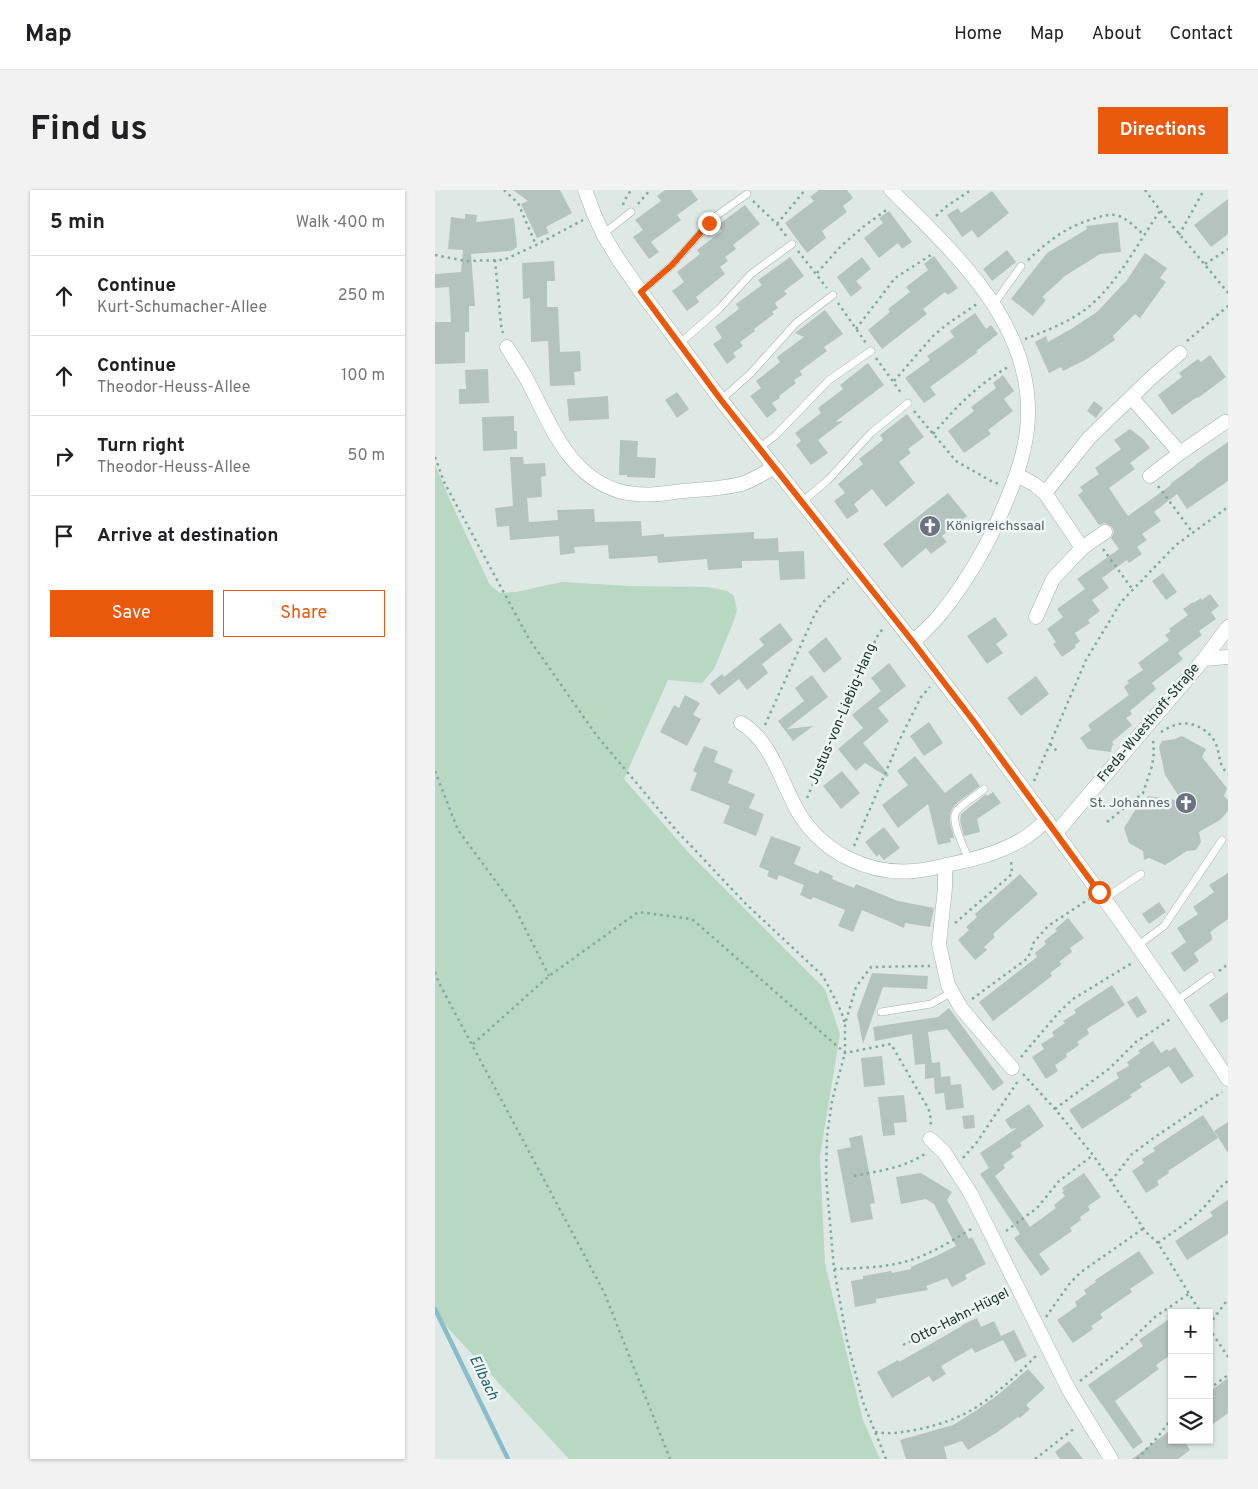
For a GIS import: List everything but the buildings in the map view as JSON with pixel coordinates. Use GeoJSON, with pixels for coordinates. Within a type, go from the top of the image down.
{"type":"FeatureCollection","features":[{"type":"Feature","properties":{"kind":"street"},"geometry":{"type":"LineString","coordinates":[[585,190],[603,234],[618,260],[641,292],[721,400],[913,642],[1028,794],[1140,950],[1227,1079]]}},
{"type":"Feature","properties":{"kind":"street"},"geometry":{"type":"LineString","coordinates":[[895,195],[927,224],[972,274],[991,300],[1014,344],[1020,360],[1025,378],[1028,410],[1025,444],[1017,475],[998,522],[957,592],[942,613],[913,642]]}},
{"type":"Feature","properties":{"kind":"street"},"geometry":{"type":"LineString","coordinates":[[507,347],[524,375],[555,436],[567,454],[582,470],[600,484],[620,491],[642,494],[730,487],[753,479],[774,467]]}},
{"type":"Feature","properties":{"kind":"street"},"geometry":{"type":"LineString","coordinates":[[1045,492],[1089,438],[1151,377],[1180,352]]}},
{"type":"Feature","properties":{"kind":"street"},"geometry":{"type":"LineString","coordinates":[[1131,397],[1180,453]]}},
{"type":"Feature","properties":{"kind":"street"},"geometry":{"type":"LineString","coordinates":[[1150,476],[1225,422]]}},
{"type":"Feature","properties":{"kind":"street"},"geometry":{"type":"LineString","coordinates":[[1017,475],[1045,492],[1082,548]]}},
{"type":"Feature","properties":{"kind":"street"},"geometry":{"type":"LineString","coordinates":[[1036,617],[1053,579],[1082,548],[1100,536]]}},
{"type":"Feature","properties":{"kind":"street","name":"Freda-Wuesthoff-Straße"},"geometry":{"type":"LineString","coordinates":[[1056,833],[1148,735],[1228,627]]}},
{"type":"Feature","properties":{"kind":"street","name":"Freda-Wuesthoff-Straße"},"geometry":{"type":"LineString","coordinates":[[1204,658],[1228,657]]}},
{"type":"Feature","properties":{"kind":"street"},"geometry":{"type":"LineString","coordinates":[[741,723],[760,738],[800,814],[819,837],[849,859],[873,868],[913,871],[969,860],[1011,846],[1047,820]]}},
{"type":"Feature","properties":{"kind":"street"},"geometry":{"type":"LineString","coordinates":[[945,865],[945,888],[939,944],[947,985],[961,1008],[1017,1071]]}},
{"type":"Feature","properties":{"kind":"street","name":"Otto-Hahn-Hügel"},"geometry":{"type":"LineString","coordinates":[[933,1142],[944,1152],[955,1167],[985,1221],[1035,1325],[1069,1390],[1111,1459]]}},
{"type":"Feature","properties":{"kind":"lane"},"geometry":{"type":"LineString","coordinates":[[641,292],[672,265],[717,216],[747,194]]}},
{"type":"Feature","properties":{"kind":"lane"},"geometry":{"type":"LineString","coordinates":[[603,234],[631,212]]}},
{"type":"Feature","properties":{"kind":"lane"},"geometry":{"type":"LineString","coordinates":[[679,344],[719,310],[751,274],[792,244]]}},
{"type":"Feature","properties":{"kind":"lane"},"geometry":{"type":"LineString","coordinates":[[991,300],[1021,266]]}},
{"type":"Feature","properties":{"kind":"lane"},"geometry":{"type":"LineString","coordinates":[[721,400],[751,373],[796,323],[833,295]]}},
{"type":"Feature","properties":{"kind":"lane"},"geometry":{"type":"LineString","coordinates":[[759,448],[776,434],[829,380],[871,351]]}},
{"type":"Feature","properties":{"kind":"lane"},"geometry":{"type":"LineString","coordinates":[[802,502],[828,480],[871,433],[908,403]]}},
{"type":"Feature","properties":{"kind":"lane"},"geometry":{"type":"LineString","coordinates":[[969,860],[954,818],[957,810],[984,789]]}},
{"type":"Feature","properties":{"kind":"lane"},"geometry":{"type":"LineString","coordinates":[[1140,950],[1164,926],[1222,840]]}},
{"type":"Feature","properties":{"kind":"lane"},"geometry":{"type":"LineString","coordinates":[[1101,896],[1141,874]]}},
{"type":"Feature","properties":{"kind":"lane"},"geometry":{"type":"LineString","coordinates":[[1179,1006],[1211,976]]}},
{"type":"Feature","properties":{"kind":"lane"},"geometry":{"type":"LineString","coordinates":[[881,1012],[931,1004],[952,992]]}},
{"type":"Feature","properties":{"kind":"path"},"geometry":{"type":"LineString","coordinates":[[503,190],[517,203],[536,246]]}},
{"type":"Feature","properties":{"kind":"path"},"geometry":{"type":"LineString","coordinates":[[631,212],[650,190]]}},
{"type":"Feature","properties":{"kind":"path"},"geometry":{"type":"LineString","coordinates":[[777,224],[805,190]]}},
{"type":"Feature","properties":{"kind":"path"},"geometry":{"type":"LineString","coordinates":[[927,224],[947,206],[971,190]]}},
{"type":"Feature","properties":{"kind":"path"},"geometry":{"type":"LineString","coordinates":[[1145,190],[1179,235],[1228,293]]}},
{"type":"Feature","properties":{"kind":"path"},"geometry":{"type":"LineString","coordinates":[[1179,235],[1204,190]]}},
{"type":"Feature","properties":{"kind":"path"},"geometry":{"type":"LineString","coordinates":[[817,273],[841,246],[895,195]]}},
{"type":"Feature","properties":{"kind":"path"},"geometry":{"type":"LineString","coordinates":[[1014,344],[1053,328],[1090,305],[1124,266],[1160,211]]}},
{"type":"Feature","properties":{"kind":"path"},"geometry":{"type":"LineString","coordinates":[[435,255],[465,261],[504,260],[536,246],[594,214]]}},
{"type":"Feature","properties":{"kind":"path"},"geometry":{"type":"LineString","coordinates":[[1021,266],[1062,232],[1079,222],[1108,214],[1119,216],[1128,221],[1144,235]]}},
{"type":"Feature","properties":{"kind":"path"},"geometry":{"type":"LineString","coordinates":[[856,329],[895,278],[946,245]]}},
{"type":"Feature","properties":{"kind":"path"},"geometry":{"type":"LineString","coordinates":[[1205,264],[1228,249]]}},
{"type":"Feature","properties":{"kind":"path"},"geometry":{"type":"LineString","coordinates":[[495,260],[501,325],[507,347]]}},
{"type":"Feature","properties":{"kind":"path"},"geometry":{"type":"LineString","coordinates":[[894,381],[933,336],[946,325],[991,300]]}},
{"type":"Feature","properties":{"kind":"path"},"geometry":{"type":"LineString","coordinates":[[1180,352],[1184,343],[1228,306]]}},
{"type":"Feature","properties":{"kind":"path"},"geometry":{"type":"LineString","coordinates":[[933,434],[959,404],[981,385],[1020,360]]}},
{"type":"Feature","properties":{"kind":"path"},"geometry":{"type":"LineString","coordinates":[[435,457],[444,482],[529,639],[597,736],[676,830],[745,904],[823,976],[841,1011],[845,1024]]}},
{"type":"Feature","properties":{"kind":"path"},"geometry":{"type":"LineString","coordinates":[[1150,476],[1193,533]]}},
{"type":"Feature","properties":{"kind":"path"},"geometry":{"type":"LineString","coordinates":[[1028,794],[1086,660],[1121,602],[1176,545],[1228,507]]}},
{"type":"Feature","properties":{"kind":"path"},"geometry":{"type":"LineString","coordinates":[[1100,536],[1133,590]]}},
{"type":"Feature","properties":{"kind":"path"},"geometry":{"type":"LineString","coordinates":[[760,738],[815,614],[823,603],[856,571]]}},
{"type":"Feature","properties":{"kind":"path","name":"Justus-von-Liebig-Hang"},"geometry":{"type":"LineString","coordinates":[[800,814],[879,633],[894,618]]}},
{"type":"Feature","properties":{"kind":"path"},"geometry":{"type":"LineString","coordinates":[[849,859],[900,739],[921,698],[940,677]]}},
{"type":"Feature","properties":{"kind":"path"},"geometry":{"type":"LineString","coordinates":[[1107,822],[1143,793],[1152,766],[1154,752],[1148,735],[1179,724],[1197,725],[1210,734],[1216,744],[1221,766],[1228,774]]}},
{"type":"Feature","properties":{"kind":"path"},"geometry":{"type":"LineString","coordinates":[[1050,744],[1058,752]]}},
{"type":"Feature","properties":{"kind":"path"},"geometry":{"type":"LineString","coordinates":[[435,771],[458,830],[514,906],[549,976]]}},
{"type":"Feature","properties":{"kind":"path"},"geometry":{"type":"LineString","coordinates":[[940,935],[1012,874],[1011,846]]}},
{"type":"Feature","properties":{"kind":"path"},"geometry":{"type":"LineString","coordinates":[[961,1008],[1027,958],[1034,942],[1048,926],[1101,896]]}},
{"type":"Feature","properties":{"kind":"path"},"geometry":{"type":"LineString","coordinates":[[473,1044],[549,976],[638,912],[692,920],[845,1053]]}},
{"type":"Feature","properties":{"kind":"path"},"geometry":{"type":"LineString","coordinates":[[955,1167],[977,1142],[1017,1071],[1059,1012],[1073,999],[1140,950]]}},
{"type":"Feature","properties":{"kind":"path"},"geometry":{"type":"LineString","coordinates":[[886,1459],[863,1402],[833,1269],[826,1177],[827,1136],[832,1101],[845,1053],[845,1024],[856,986],[871,967],[932,966],[942,963]]}},
{"type":"Feature","properties":{"kind":"path"},"geometry":{"type":"LineString","coordinates":[[435,972],[439,983],[604,1292],[670,1459]]}},
{"type":"Feature","properties":{"kind":"path"},"geometry":{"type":"LineString","coordinates":[[1055,1109],[1110,1068],[1136,1042],[1179,1006]]}},
{"type":"Feature","properties":{"kind":"path"},"geometry":{"type":"LineString","coordinates":[[845,1053],[891,1044],[930,1113],[933,1142],[917,1160],[854,1176]]}},
{"type":"Feature","properties":{"kind":"path"},"geometry":{"type":"LineString","coordinates":[[1017,1071],[1055,1109],[1093,1155],[1144,1228],[1158,1243],[1199,1309]]}},
{"type":"Feature","properties":{"kind":"path"},"geometry":{"type":"LineString","coordinates":[[1111,1181],[1132,1154],[1227,1079]]}},
{"type":"Feature","properties":{"kind":"path"},"geometry":{"type":"LineString","coordinates":[[994,1240],[1037,1208],[1059,1181],[1093,1155]]}},
{"type":"Feature","properties":{"kind":"path"},"geometry":{"type":"LineString","coordinates":[[1158,1243],[1195,1216],[1221,1186],[1228,1181]]}},
{"type":"Feature","properties":{"kind":"path"},"geometry":{"type":"LineString","coordinates":[[833,1269],[884,1266],[910,1260],[934,1250],[985,1221]]}},
{"type":"Feature","properties":{"kind":"path"},"geometry":{"type":"LineString","coordinates":[[1035,1325],[1048,1315],[1070,1283],[1081,1272],[1144,1228]]}},
{"type":"Feature","properties":{"kind":"path","name":"Otto-Hahn-Hügel"},"geometry":{"type":"LineString","coordinates":[[903,1346],[1017,1288]]}},
{"type":"Feature","properties":{"kind":"path"},"geometry":{"type":"LineString","coordinates":[[1069,1390],[1125,1346],[1155,1317],[1190,1293]]}},
{"type":"Feature","properties":{"kind":"path"},"geometry":{"type":"LineString","coordinates":[[1213,1320],[1228,1299]]}},
{"type":"Feature","properties":{"kind":"path"},"geometry":{"type":"LineString","coordinates":[[1213,1333],[1228,1357]]}},
{"type":"Feature","properties":{"kind":"path"},"geometry":{"type":"LineString","coordinates":[[875,1432],[900,1433],[953,1419],[975,1408],[1003,1387],[1047,1347]]}},
{"type":"Feature","properties":{"kind":"path"},"geometry":{"type":"LineString","coordinates":[[1213,1386],[1228,1374]]}},
{"type":"Feature","properties":{"kind":"path"},"geometry":{"type":"LineString","coordinates":[[1035,1459],[1086,1420]]}},
{"type":"Feature","properties":{"kind":"path"},"geometry":{"type":"LineString","coordinates":[[1137,1459],[1157,1438],[1168,1422]]}},
{"type":"Feature","properties":{"kind":"green space"},"geometry":{"type":"Polygon","coordinates":[[[435,465],[490,585],[500,593],[516,592],[562,582],[630,586],[708,587],[727,591],[734,596],[737,610],[714,669],[702,683],[668,680],[624,779],[688,852],[825,989],[840,1034],[820,1156],[825,1264],[863,1420],[880,1459],[569,1459],[435,1314],[435,465]]]}},
{"type":"Feature","properties":{"kind":"waterway","name":"Ellbach"},"geometry":{"type":"LineString","coordinates":[[435,1309],[508,1459]]}},
{"type":"Feature","properties":{"kind":"place","name":"Königreichssaal"},"geometry":{"type":"Point","coordinates":[930,526]}},
{"type":"Feature","properties":{"kind":"place","name":"St. Johannes"},"geometry":{"type":"Point","coordinates":[1186,803]}},
{"type":"Feature","properties":{"kind":"route"},"geometry":{"type":"LineString","coordinates":[[709,223],[672,265],[641,292],[721,400],[975,723],[1099,892]]}}]}
